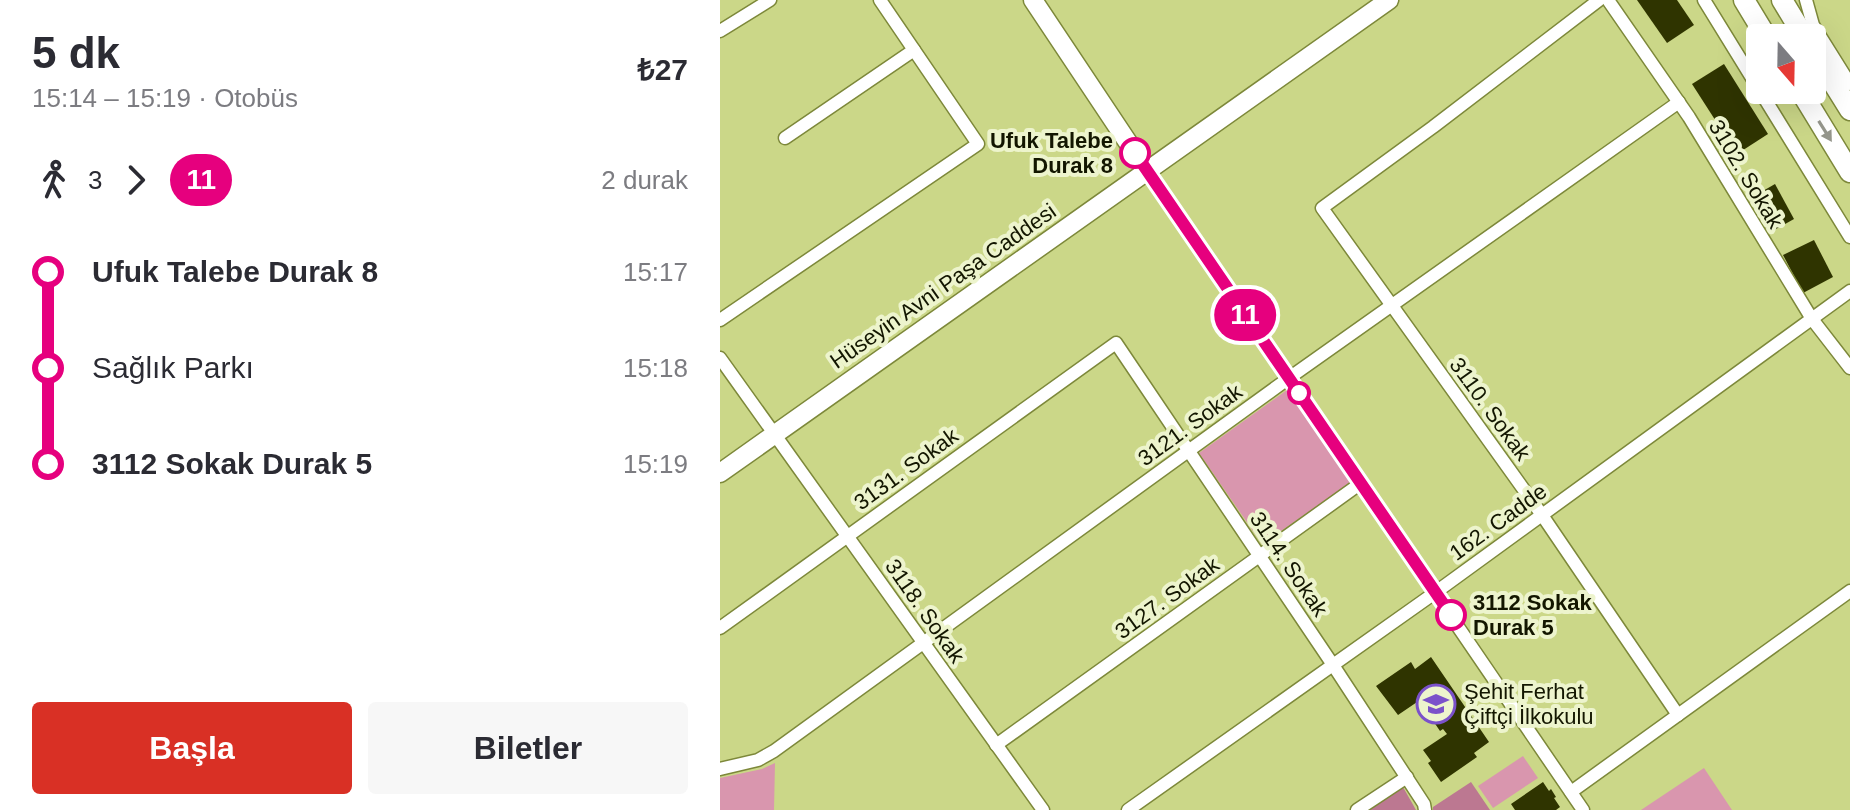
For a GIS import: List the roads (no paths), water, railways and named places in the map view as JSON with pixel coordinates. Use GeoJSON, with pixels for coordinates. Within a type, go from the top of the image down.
{"type":"FeatureCollection","features":[{"type":"Feature","properties":{"kind":"main road"},"geometry":{"type":"LineString","coordinates":[[1033,0],[1147,171]]}},
{"type":"Feature","properties":{"kind":"main road","name":"Hüseyin Avni Paşa Caddesi"},"geometry":{"type":"LineString","coordinates":[[720,473],[1389,0]]}},
{"type":"Feature","properties":{"kind":"main road"},"geometry":{"type":"LineString","coordinates":[[1744,0],[1759,24]]}},
{"type":"Feature","properties":{"kind":"main road"},"geometry":{"type":"LineString","coordinates":[[1782,0],[1797,24]]}},
{"type":"Feature","properties":{"kind":"main road"},"geometry":{"type":"LineString","coordinates":[[1826,71],[1850,110]]}},
{"type":"Feature","properties":{"kind":"main road"},"geometry":{"type":"LineString","coordinates":[[1809,104],[1850,172]]}},
{"type":"Feature","properties":{"kind":"street"},"geometry":{"type":"LineString","coordinates":[[720,31],[770,0]]}},
{"type":"Feature","properties":{"kind":"street"},"geometry":{"type":"LineString","coordinates":[[720,320],[978,144],[880,0]]}},
{"type":"Feature","properties":{"kind":"street","name":"3110. Sokak"},"geometry":{"type":"LineString","coordinates":[[1599,0],[1322,208],[1542,515],[1678,715]]}},
{"type":"Feature","properties":{"kind":"street","name":"3102. Sokak"},"geometry":{"type":"LineString","coordinates":[[1608,0],[1679,102],[1812,319],[1850,368]]}},
{"type":"Feature","properties":{"kind":"street"},"geometry":{"type":"LineString","coordinates":[[1704,0],[1850,237]]}},
{"type":"Feature","properties":{"kind":"street"},"geometry":{"type":"LineString","coordinates":[[1806,0],[1813,25],[1850,84]]}},
{"type":"Feature","properties":{"kind":"street"},"geometry":{"type":"LineString","coordinates":[[785,138],[914,50]]}},
{"type":"Feature","properties":{"kind":"street","name":"3121. Sokak"},"geometry":{"type":"LineString","coordinates":[[720,769],[766,756],[1289,378],[1679,102]]}},
{"type":"Feature","properties":{"kind":"street"},"geometry":{"type":"LineString","coordinates":[[1147,171],[1583,810]]}},
{"type":"Feature","properties":{"kind":"street","name":"162. Cadde"},"geometry":{"type":"LineString","coordinates":[[1128,810],[1436,592],[1850,291]]}},
{"type":"Feature","properties":{"kind":"street","name":"3114. Sokak"},"geometry":{"type":"LineString","coordinates":[[1116,343],[1333,665],[1407,777],[1425,810]]}},
{"type":"Feature","properties":{"kind":"street","name":"3131. Sokak"},"geometry":{"type":"LineString","coordinates":[[720,628],[1116,343]]}},
{"type":"Feature","properties":{"kind":"street","name":"3118. Sokak"},"geometry":{"type":"LineString","coordinates":[[720,358],[1043,810]]}},
{"type":"Feature","properties":{"kind":"street","name":"3127. Sokak"},"geometry":{"type":"LineString","coordinates":[[996,745],[1361,483]]}},
{"type":"Feature","properties":{"kind":"street"},"geometry":{"type":"LineString","coordinates":[[1571,792],[1850,591]]}},
{"type":"Feature","properties":{"kind":"street"},"geometry":{"type":"LineString","coordinates":[[1357,810],[1407,777]]}},
{"type":"Feature","properties":{"kind":"place","name":"Ufuk Talebe Durak 8"},"geometry":{"type":"Point","coordinates":[1135,153]}},
{"type":"Feature","properties":{"kind":"place","name":"3112 Sokak Durak 5"},"geometry":{"type":"Point","coordinates":[1451,615]}},
{"type":"Feature","properties":{"kind":"place","name":"Şehit Ferhat Çiftçi İlkokulu"},"geometry":{"type":"Point","coordinates":[1436,704]}}]}
